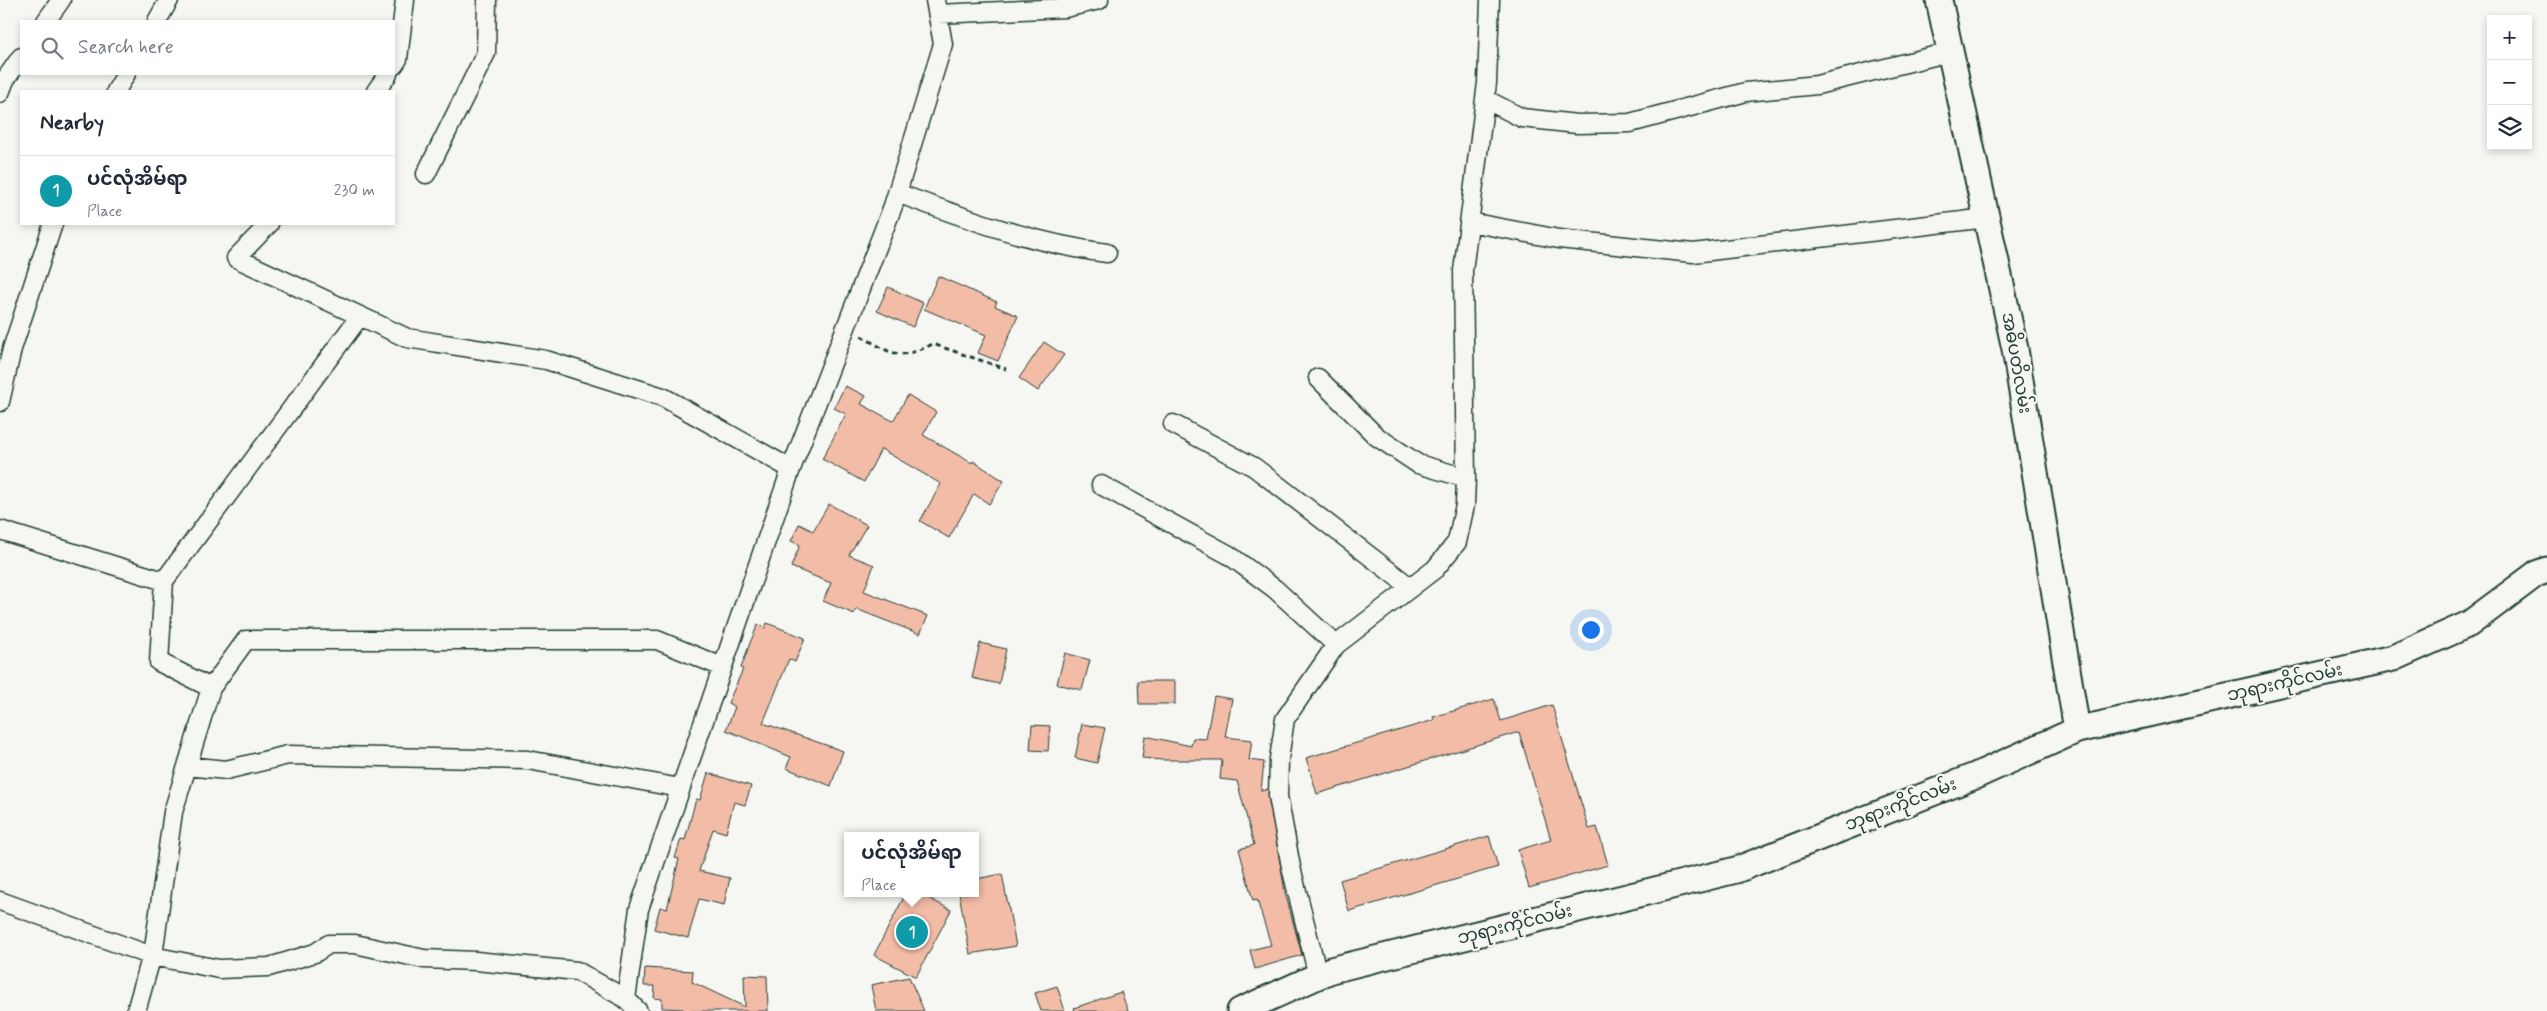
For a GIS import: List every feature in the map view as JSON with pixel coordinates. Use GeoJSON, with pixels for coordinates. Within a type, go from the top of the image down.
{"type":"FeatureCollection","features":[{"type":"Feature","properties":{"kind":"street"},"geometry":{"type":"LineString","coordinates":[[47,20],[61,0]]}},
{"type":"Feature","properties":{"kind":"street"},"geometry":{"type":"LineString","coordinates":[[158,20],[169,0]]}},
{"type":"Feature","properties":{"kind":"street"},"geometry":{"type":"LineString","coordinates":[[395,64],[398,59],[405,0]]}},
{"type":"Feature","properties":{"kind":"street"},"geometry":{"type":"LineString","coordinates":[[426,174],[486,53],[487,0]]}},
{"type":"Feature","properties":{"kind":"street"},"geometry":{"type":"LineString","coordinates":[[0,901],[152,956],[219,969],[269,967],[315,953],[329,944],[355,944],[424,959],[476,961],[577,971],[632,1005],[639,909],[791,469],[897,193],[943,44],[936,7],[1066,8],[1100,0]]}},
{"type":"Feature","properties":{"kind":"street"},"geometry":{"type":"LineString","coordinates":[[1318,976],[1291,867],[1278,796],[1279,759],[1286,718],[1336,645],[1435,569],[1457,542],[1465,505],[1466,478],[1463,271],[1486,99],[1490,0]]}},
{"type":"Feature","properties":{"kind":"street","name":"အဓိပတိလမ်း"},"geometry":{"type":"LineString","coordinates":[[1939,0],[2016,349],[2077,730]]}},
{"type":"Feature","properties":{"kind":"street"},"geometry":{"type":"LineString","coordinates":[[1486,99],[1522,118],[1577,124],[1630,123],[1746,92],[1817,84],[1950,52]]}},
{"type":"Feature","properties":{"kind":"street"},"geometry":{"type":"LineString","coordinates":[[0,93],[20,59]]}},
{"type":"Feature","properties":{"kind":"street"},"geometry":{"type":"LineString","coordinates":[[117,90],[125,75]]}},
{"type":"Feature","properties":{"kind":"street"},"geometry":{"type":"LineString","coordinates":[[377,90],[387,75]]}},
{"type":"Feature","properties":{"kind":"street"},"geometry":{"type":"LineString","coordinates":[[897,193],[979,223],[1077,249],[1107,253]]}},
{"type":"Feature","properties":{"kind":"street"},"geometry":{"type":"LineString","coordinates":[[1469,222],[1559,239],[1693,253],[1987,218]]}},
{"type":"Feature","properties":{"kind":"street"},"geometry":{"type":"LineString","coordinates":[[0,402],[12,349],[53,225]]}},
{"type":"Feature","properties":{"kind":"street"},"geometry":{"type":"LineString","coordinates":[[269,225],[236,258],[407,338],[546,360],[663,397],[791,469]]}},
{"type":"Feature","properties":{"kind":"street"},"geometry":{"type":"LineString","coordinates":[[211,688],[159,662],[164,581],[360,316]]}},
{"type":"Feature","properties":{"kind":"street"},"geometry":{"type":"LineString","coordinates":[[1318,378],[1376,436],[1418,464],[1466,478]]}},
{"type":"Feature","properties":{"kind":"street"},"geometry":{"type":"LineString","coordinates":[[1173,424],[1254,467],[1410,587]]}},
{"type":"Feature","properties":{"kind":"street"},"geometry":{"type":"LineString","coordinates":[[1101,485],[1229,555],[1275,589],[1336,645]]}},
{"type":"Feature","properties":{"kind":"street"},"geometry":{"type":"LineString","coordinates":[[0,530],[164,581]]}},
{"type":"Feature","properties":{"kind":"street","name":"ဘုရားကိုင်လမ်း"},"geometry":{"type":"LineString","coordinates":[[1240,1011],[1340,968],[1736,870],[1975,776],[2077,730],[2393,658],[2469,624],[2536,574],[2547,570]]}},
{"type":"Feature","properties":{"kind":"street"},"geometry":{"type":"LineString","coordinates":[[136,1011],[152,956],[173,812],[211,688],[246,640],[657,640],[722,667]]}},
{"type":"Feature","properties":{"kind":"street"},"geometry":{"type":"LineString","coordinates":[[187,766],[226,770],[288,755],[528,760],[680,788]]}},
{"type":"Feature","properties":{"kind":"path"},"geometry":{"type":"LineString","coordinates":[[846,328],[894,354],[910,354],[933,344],[1006,369]]}},
{"type":"Feature","properties":{"kind":"building"},"geometry":{"type":"Polygon","coordinates":[[[938,276],[997,302],[995,306],[1018,316],[998,361],[978,353],[986,335],[924,309],[938,276]]]}},
{"type":"Feature","properties":{"kind":"building"},"geometry":{"type":"Polygon","coordinates":[[[888,287],[923,303],[913,327],[877,311],[888,287]]]}},
{"type":"Feature","properties":{"kind":"building"},"geometry":{"type":"Polygon","coordinates":[[[1044,342],[1064,355],[1038,391],[1019,378],[1044,342]]]}},
{"type":"Feature","properties":{"kind":"building"},"geometry":{"type":"Polygon","coordinates":[[[845,386],[866,396],[861,404],[893,421],[908,395],[936,412],[923,435],[972,463],[973,461],[1004,481],[989,504],[974,494],[949,538],[920,521],[941,484],[881,449],[864,482],[822,459],[846,414],[834,408],[845,386]]]}},
{"type":"Feature","properties":{"kind":"building"},"geometry":{"type":"Polygon","coordinates":[[[829,504],[867,525],[849,555],[874,565],[864,591],[928,616],[920,634],[856,609],[854,614],[823,601],[831,583],[791,567],[800,545],[791,541],[799,524],[813,531],[829,504]]]}},
{"type":"Feature","properties":{"kind":"building"},"geometry":{"type":"Polygon","coordinates":[[[767,623],[805,638],[795,662],[789,659],[763,723],[843,751],[831,786],[786,768],[791,757],[726,730],[735,707],[728,703],[743,669],[741,668],[750,643],[758,624],[765,628],[767,623]]]}},
{"type":"Feature","properties":{"kind":"building"},"geometry":{"type":"Polygon","coordinates":[[[980,643],[1006,649],[999,684],[972,678],[980,643]]]}},
{"type":"Feature","properties":{"kind":"building"},"geometry":{"type":"Polygon","coordinates":[[[1065,653],[1090,660],[1082,690],[1057,684],[1065,653]]]}},
{"type":"Feature","properties":{"kind":"building"},"geometry":{"type":"Polygon","coordinates":[[[1138,681],[1175,681],[1175,704],[1139,704],[1138,681]]]}},
{"type":"Feature","properties":{"kind":"building"},"geometry":{"type":"Polygon","coordinates":[[[1214,696],[1232,699],[1225,737],[1252,740],[1249,760],[1264,762],[1261,791],[1268,789],[1285,892],[1302,955],[1255,969],[1250,950],[1271,945],[1257,900],[1253,901],[1239,849],[1254,845],[1237,781],[1220,779],[1222,760],[1142,758],[1145,736],[1191,746],[1193,738],[1206,739],[1214,696]]]}},
{"type":"Feature","properties":{"kind":"building"},"geometry":{"type":"Polygon","coordinates":[[[1494,699],[1501,721],[1552,705],[1589,829],[1597,827],[1608,865],[1529,888],[1518,850],[1551,840],[1519,732],[1317,794],[1306,758],[1434,720],[1433,717],[1494,699]]]}},
{"type":"Feature","properties":{"kind":"building"},"geometry":{"type":"Polygon","coordinates":[[[1082,724],[1105,728],[1097,763],[1075,758],[1082,724]]]}},
{"type":"Feature","properties":{"kind":"building"},"geometry":{"type":"Polygon","coordinates":[[[1032,725],[1050,726],[1048,751],[1030,750],[1032,725]]]}},
{"type":"Feature","properties":{"kind":"building"},"geometry":{"type":"Polygon","coordinates":[[[708,773],[751,786],[745,805],[734,802],[726,833],[713,829],[699,871],[730,878],[724,905],[699,899],[688,938],[654,929],[660,907],[667,909],[679,859],[675,858],[681,839],[685,840],[696,799],[700,800],[708,773]]]}},
{"type":"Feature","properties":{"kind":"building"},"geometry":{"type":"Polygon","coordinates":[[[1489,836],[1498,867],[1349,911],[1340,880],[1489,836]]]}},
{"type":"Feature","properties":{"kind":"building"},"geometry":{"type":"Polygon","coordinates":[[[1002,874],[1016,946],[970,954],[960,897],[979,897],[979,878],[1002,874]]]}},
{"type":"Feature","properties":{"kind":"building"},"geometry":{"type":"Polygon","coordinates":[[[904,897],[927,897],[951,910],[916,977],[874,955],[904,897]]]}},
{"type":"Feature","properties":{"kind":"building"},"geometry":{"type":"Polygon","coordinates":[[[645,968],[693,971],[692,982],[745,1007],[744,975],[767,976],[768,1011],[683,1011],[683,1009],[662,1008],[662,999],[654,998],[655,986],[644,986],[645,968]]]}},
{"type":"Feature","properties":{"kind":"building"},"geometry":{"type":"Polygon","coordinates":[[[909,977],[924,1011],[876,1011],[871,985],[909,977]]]}},
{"type":"Feature","properties":{"kind":"building"},"geometry":{"type":"Polygon","coordinates":[[[1057,986],[1065,1011],[1041,1011],[1035,993],[1057,986]]]}},
{"type":"Feature","properties":{"kind":"building"},"geometry":{"type":"Polygon","coordinates":[[[1121,992],[1128,1011],[1075,1011],[1074,1008],[1121,992]]]}},
{"type":"Feature","properties":{"kind":"place","name":"ပင်လုံအိမ်ရာ"},"geometry":{"type":"Point","coordinates":[912,932]}}]}
